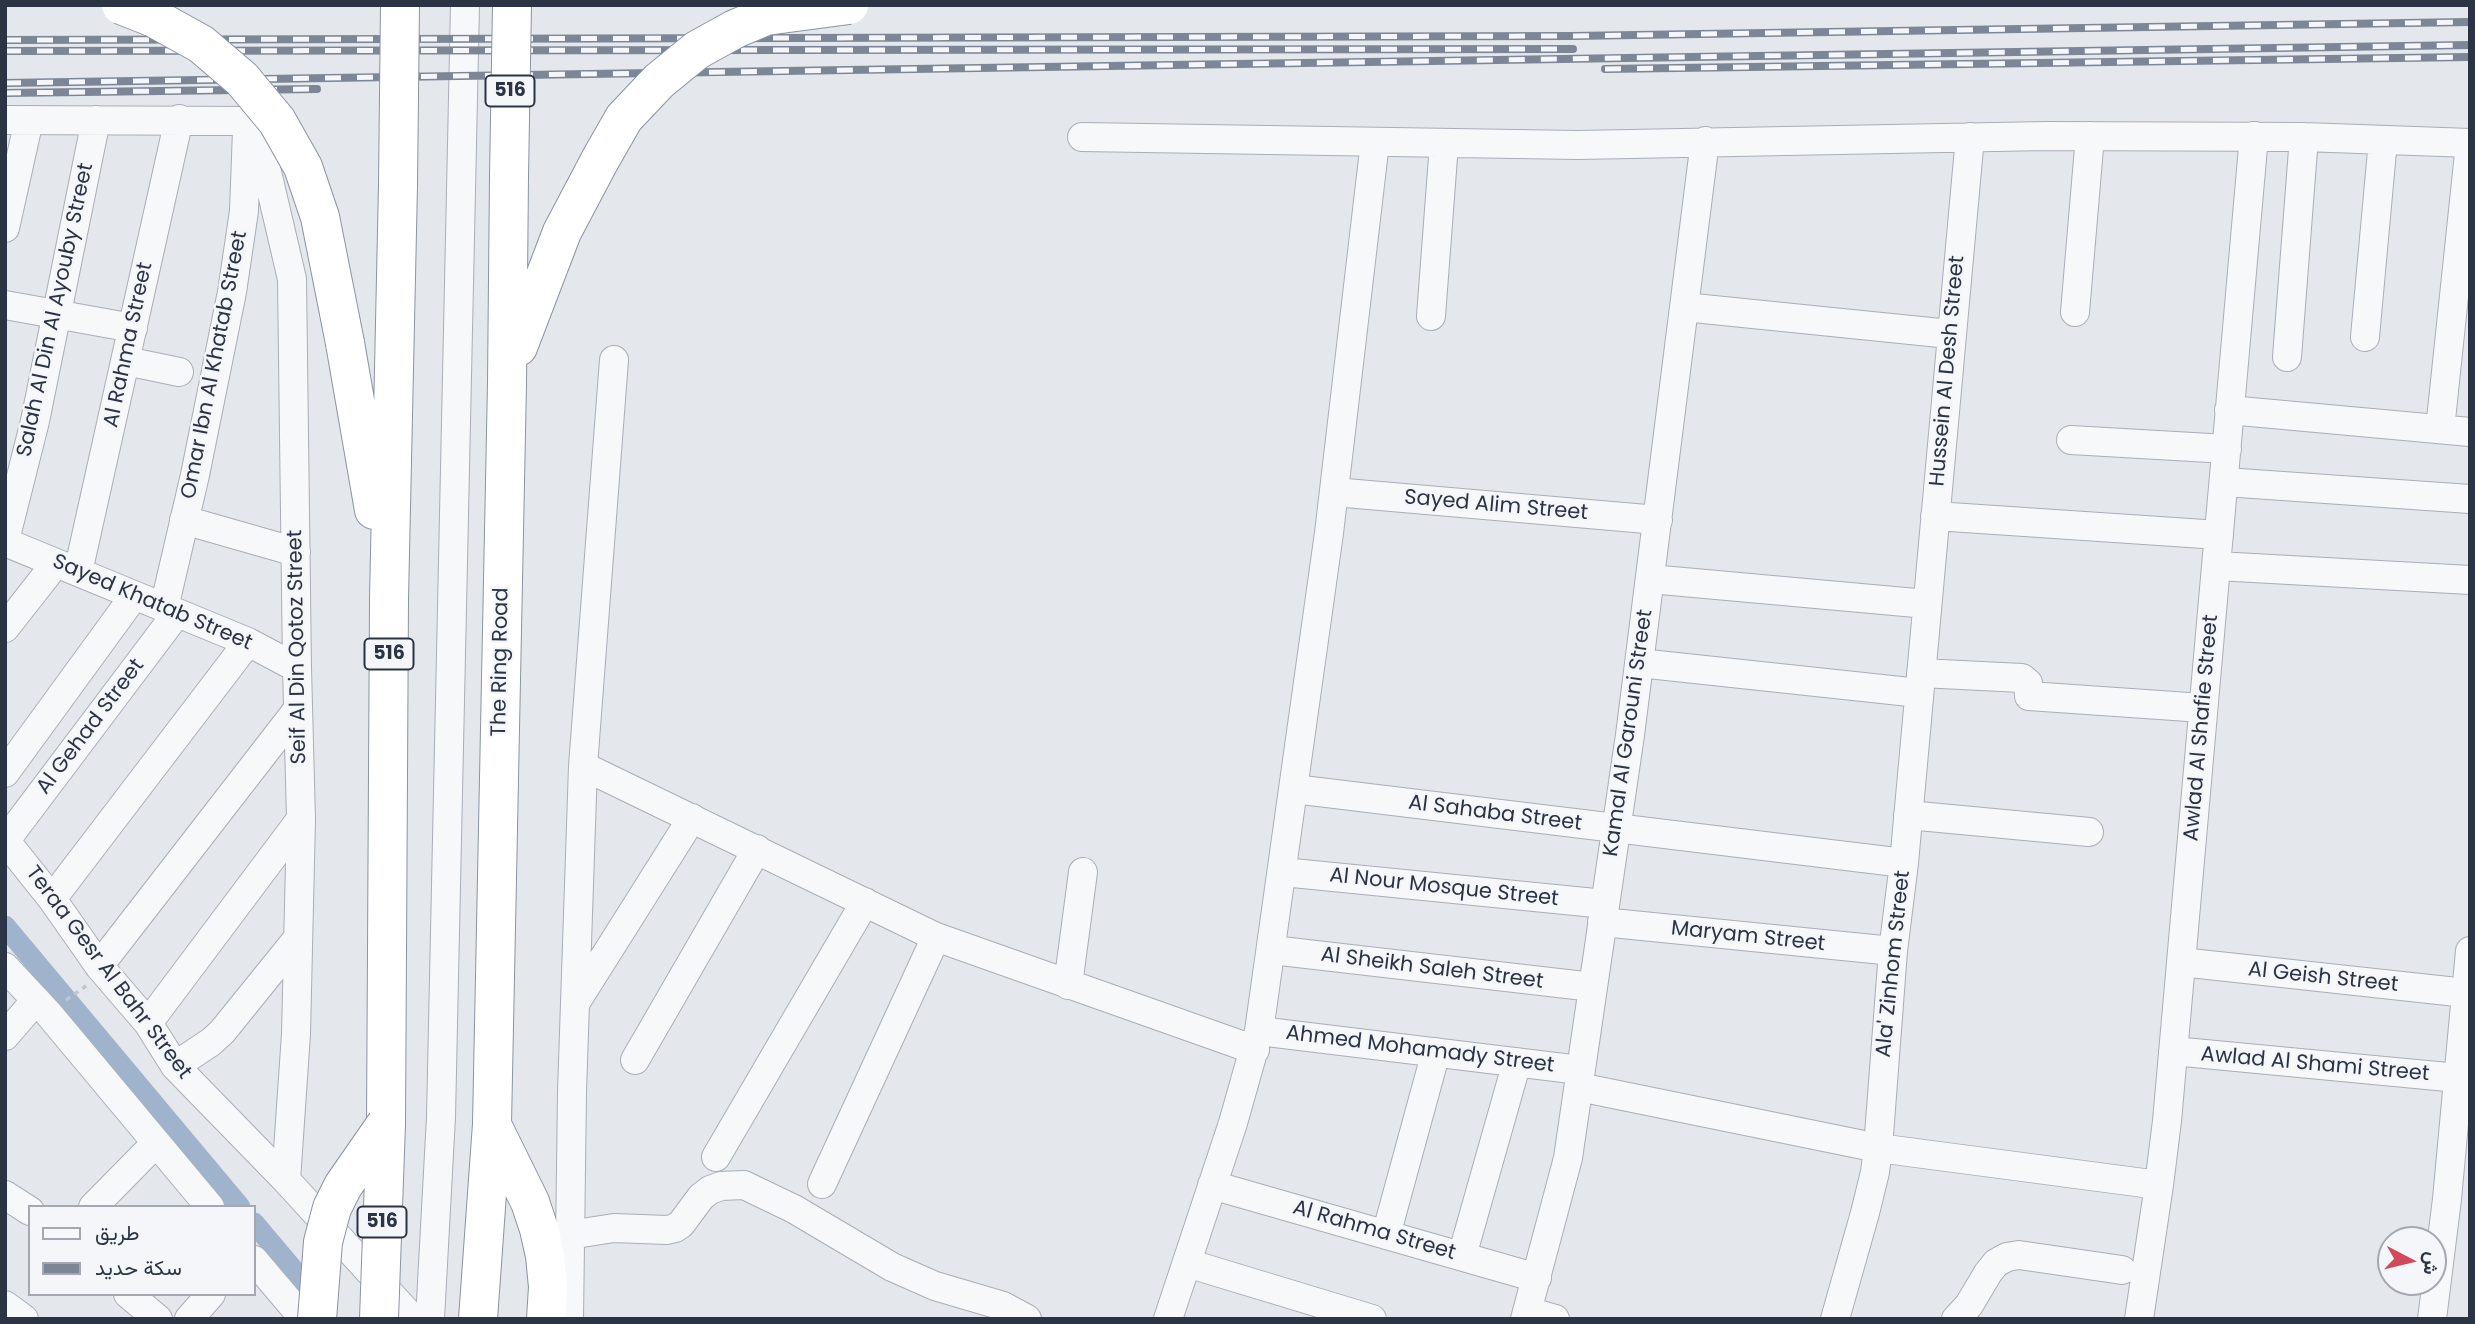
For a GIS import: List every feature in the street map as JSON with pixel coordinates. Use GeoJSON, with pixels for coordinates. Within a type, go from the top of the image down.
{"type":"FeatureCollection","features":[{"type":"Feature","properties":{"kind":"highway"},"geometry":{"type":"LineString","coordinates":[[121,5],[154,18],[201,44],[242,79],[277,121],[303,167],[320,216],[389,599]]}},
{"type":"Feature","properties":{"kind":"highway","name":"516"},"geometry":{"type":"LineString","coordinates":[[379,1319],[386,1124],[389,599],[400,5]]}},
{"type":"Feature","properties":{"kind":"highway","name":"The Ring Road"},"geometry":{"type":"LineString","coordinates":[[478,1319],[492,1124],[512,5]]}},
{"type":"Feature","properties":{"kind":"highway"},"geometry":{"type":"LineString","coordinates":[[507,383],[522,334],[562,232],[624,118],[659,81],[697,50],[735,29],[766,16],[849,5]]}},
{"type":"Feature","properties":{"kind":"highway"},"geometry":{"type":"LineString","coordinates":[[306,1318],[332,1208],[343,1186],[386,1124]]}},
{"type":"Feature","properties":{"kind":"highway"},"geometry":{"type":"LineString","coordinates":[[492,1124],[530,1202],[540,1229],[548,1287],[546,1319]]}},
{"type":"Feature","properties":{"kind":"street"},"geometry":{"type":"LineString","coordinates":[[430,1319],[441,1117],[465,5]]}},
{"type":"Feature","properties":{"kind":"street","name":"Al Rahma Street"},"geometry":{"type":"LineString","coordinates":[[67,567],[126,360],[179,119]]}},
{"type":"Feature","properties":{"kind":"street"},"geometry":{"type":"LineString","coordinates":[[5,228],[17,120],[247,121]]}},
{"type":"Feature","properties":{"kind":"street","name":"Salah Al Din Al Ayouby Street"},"geometry":{"type":"LineString","coordinates":[[5,541],[35,421],[96,120]]}},
{"type":"Feature","properties":{"kind":"street","name":"Omar Ibn Al Khatab Street"},"geometry":{"type":"LineString","coordinates":[[170,610],[184,520],[232,292],[244,211],[247,121]]}},
{"type":"Feature","properties":{"kind":"street","name":"Seif Al Din Qotoz Street"},"geometry":{"type":"LineString","coordinates":[[247,121],[263,155],[292,279],[301,819],[296,1034],[286,1180]]}},
{"type":"Feature","properties":{"kind":"street"},"geometry":{"type":"LineString","coordinates":[[1082,136],[1578,145],[2090,136],[2254,136],[2470,143],[2440,429]]}},
{"type":"Feature","properties":{"kind":"street"},"geometry":{"type":"LineString","coordinates":[[2075,312],[2090,136]]}},
{"type":"Feature","properties":{"kind":"street","name":"Awlad Al Shafie Street"},"geometry":{"type":"LineString","coordinates":[[2139,1319],[2160,1185],[2254,136]]}},
{"type":"Feature","properties":{"kind":"street","name":"Hussein Al Desh Street"},"geometry":{"type":"LineString","coordinates":[[1927,604],[1969,137]]}},
{"type":"Feature","properties":{"kind":"street"},"geometry":{"type":"LineString","coordinates":[[2287,357],[2304,137]]}},
{"type":"Feature","properties":{"kind":"street"},"geometry":{"type":"LineString","coordinates":[[2365,337],[2383,140]]}},
{"type":"Feature","properties":{"kind":"street","name":"Kamal Al Garouni Street"},"geometry":{"type":"LineString","coordinates":[[1526,1315],[1568,1158],[1639,663],[1705,141]]}},
{"type":"Feature","properties":{"kind":"street"},"geometry":{"type":"LineString","coordinates":[[1168,1319],[1257,1040],[1283,872],[1334,492],[1375,142]]}},
{"type":"Feature","properties":{"kind":"street"},"geometry":{"type":"LineString","coordinates":[[1431,316],[1444,144]]}},
{"type":"Feature","properties":{"kind":"street"},"geometry":{"type":"LineString","coordinates":[[5,305],[133,328]]}},
{"type":"Feature","properties":{"kind":"street"},"geometry":{"type":"LineString","coordinates":[[1684,307],[1951,334]]}},
{"type":"Feature","properties":{"kind":"street"},"geometry":{"type":"LineString","coordinates":[[126,360],[179,372]]}},
{"type":"Feature","properties":{"kind":"street"},"geometry":{"type":"LineString","coordinates":[[569,1319],[569,1235],[583,766],[614,360]]}},
{"type":"Feature","properties":{"kind":"street"},"geometry":{"type":"LineString","coordinates":[[2230,410],[2470,432]]}},
{"type":"Feature","properties":{"kind":"street"},"geometry":{"type":"LineString","coordinates":[[2070,440],[2227,449]]}},
{"type":"Feature","properties":{"kind":"street"},"geometry":{"type":"LineString","coordinates":[[2225,482],[2470,499]]}},
{"type":"Feature","properties":{"kind":"street","name":"Sayed Alim Street"},"geometry":{"type":"LineString","coordinates":[[1334,492],[1658,520]]}},
{"type":"Feature","properties":{"kind":"street"},"geometry":{"type":"LineString","coordinates":[[1935,516],[2219,535]]}},
{"type":"Feature","properties":{"kind":"street"},"geometry":{"type":"LineString","coordinates":[[184,520],[296,552]]}},
{"type":"Feature","properties":{"kind":"street","name":"Sayed Khatab Street"},"geometry":{"type":"LineString","coordinates":[[5,541],[248,642],[297,668]]}},
{"type":"Feature","properties":{"kind":"street"},"geometry":{"type":"LineString","coordinates":[[2217,566],[2470,580]]}},
{"type":"Feature","properties":{"kind":"street"},"geometry":{"type":"LineString","coordinates":[[5,628],[67,567]]}},
{"type":"Feature","properties":{"kind":"street"},"geometry":{"type":"LineString","coordinates":[[1650,579],[1927,604]]}},
{"type":"Feature","properties":{"kind":"street"},"geometry":{"type":"LineString","coordinates":[[5,773],[134,596]]}},
{"type":"Feature","properties":{"kind":"street","name":"Ala' Zinhom Street"},"geometry":{"type":"LineString","coordinates":[[1835,1319],[1871,1186],[1878,1148],[1893,951],[1904,863],[1927,604]]}},
{"type":"Feature","properties":{"kind":"street","name":"Al Gehad Street"},"geometry":{"type":"LineString","coordinates":[[6,840],[170,610]]}},
{"type":"Feature","properties":{"kind":"street"},"geometry":{"type":"LineString","coordinates":[[52,899],[248,642]]}},
{"type":"Feature","properties":{"kind":"street"},"geometry":{"type":"LineString","coordinates":[[1639,663],[1920,683],[2022,678],[2028,683],[2029,696],[2203,709]]}},
{"type":"Feature","properties":{"kind":"street"},"geometry":{"type":"LineString","coordinates":[[92,977],[298,709]]}},
{"type":"Feature","properties":{"kind":"street","name":"Ahmed Mohamady Street"},"geometry":{"type":"LineString","coordinates":[[583,766],[936,937],[1068,985],[1257,1040],[1436,1052],[1517,1062],[1878,1148],[2160,1185]]}},
{"type":"Feature","properties":{"kind":"street","name":"Al Sahaba Street"},"geometry":{"type":"LineString","coordinates":[[1294,789],[1904,863]]}},
{"type":"Feature","properties":{"kind":"street"},"geometry":{"type":"LineString","coordinates":[[1908,815],[2089,832]]}},
{"type":"Feature","properties":{"kind":"street"},"geometry":{"type":"LineString","coordinates":[[575,1003],[692,818]]}},
{"type":"Feature","properties":{"kind":"street"},"geometry":{"type":"LineString","coordinates":[[148,1023],[301,819]]}},
{"type":"Feature","properties":{"kind":"street","name":"Teraa Gesr Al Bahr Street"},"geometry":{"type":"LineString","coordinates":[[6,840],[52,899],[92,977],[148,1023],[175,1066],[286,1180],[413,1319]]}},
{"type":"Feature","properties":{"kind":"street"},"geometry":{"type":"LineString","coordinates":[[635,1060],[757,849]]}},
{"type":"Feature","properties":{"kind":"street"},"geometry":{"type":"LineString","coordinates":[[1068,985],[1083,872]]}},
{"type":"Feature","properties":{"kind":"street","name":"Al Nour Mosque Street"},"geometry":{"type":"LineString","coordinates":[[1283,872],[1604,913]]}},
{"type":"Feature","properties":{"kind":"street"},"geometry":{"type":"LineString","coordinates":[[716,1157],[865,902]]}},
{"type":"Feature","properties":{"kind":"street","name":"Maryam Street"},"geometry":{"type":"LineString","coordinates":[[1604,913],[1893,951]]}},
{"type":"Feature","properties":{"kind":"street"},"geometry":{"type":"LineString","coordinates":[[822,1184],[936,937]]}},
{"type":"Feature","properties":{"kind":"street"},"geometry":{"type":"LineString","coordinates":[[175,1066],[222,1032],[298,938]]}},
{"type":"Feature","properties":{"kind":"street","name":"Al Sheikh Saleh Street"},"geometry":{"type":"LineString","coordinates":[[1272,950],[1593,988]]}},
{"type":"Feature","properties":{"kind":"street"},"geometry":{"type":"LineString","coordinates":[[2432,1319],[2447,1199],[2470,951]]}},
{"type":"Feature","properties":{"kind":"street","name":"Al Geish Street"},"geometry":{"type":"LineString","coordinates":[[2181,962],[2466,993]]}},
{"type":"Feature","properties":{"kind":"street"},"geometry":{"type":"LineString","coordinates":[[5,967],[47,1003],[156,1143],[208,1205]]}},
{"type":"Feature","properties":{"kind":"street"},"geometry":{"type":"LineString","coordinates":[[5,1036],[47,1003]]}},
{"type":"Feature","properties":{"kind":"street","name":"Awlad Al Shami Street"},"geometry":{"type":"LineString","coordinates":[[2173,1051],[2458,1078]]}},
{"type":"Feature","properties":{"kind":"street"},"geometry":{"type":"LineString","coordinates":[[1386,1234],[1436,1052]]}},
{"type":"Feature","properties":{"kind":"street"},"geometry":{"type":"LineString","coordinates":[[1462,1256],[1517,1062]]}},
{"type":"Feature","properties":{"kind":"street"},"geometry":{"type":"LineString","coordinates":[[95,1205],[156,1143]]}},
{"type":"Feature","properties":{"kind":"street"},"geometry":{"type":"LineString","coordinates":[[569,1235],[614,1228],[675,1228],[710,1190],[733,1184],[744,1185],[794,1209],[892,1267],[946,1290],[1003,1306],[1027,1319]]}},
{"type":"Feature","properties":{"kind":"street","name":"Al Rahma Street"},"geometry":{"type":"LineString","coordinates":[[1212,1185],[1536,1278]]}},
{"type":"Feature","properties":{"kind":"street"},"geometry":{"type":"LineString","coordinates":[[1956,1319],[1969,1306],[1996,1263],[2007,1257],[2020,1255],[2122,1270]]}},
{"type":"Feature","properties":{"kind":"street"},"geometry":{"type":"LineString","coordinates":[[256,1262],[306,1318]]}},
{"type":"Feature","properties":{"kind":"street"},"geometry":{"type":"LineString","coordinates":[[1187,1263],[1372,1319]]}},
{"type":"Feature","properties":{"kind":"street"},"geometry":{"type":"LineString","coordinates":[[130,1296],[158,1319]]}},
{"type":"Feature","properties":{"kind":"street"},"geometry":{"type":"LineString","coordinates":[[189,1319],[209,1296]]}},
{"type":"Feature","properties":{"kind":"street"},"geometry":{"type":"LineString","coordinates":[[5,1305],[23,1319]]}},
{"type":"Feature","properties":{"kind":"street"},"geometry":{"type":"LineString","coordinates":[[1526,1315],[1555,1319]]}},
{"type":"Feature","properties":{"kind":"path"},"geometry":{"type":"LineString","coordinates":[[47,1003],[92,977]]}},
{"type":"Feature","properties":{"kind":"waterway"},"geometry":{"type":"LineString","coordinates":[[5,926],[238,1205]]}},
{"type":"Feature","properties":{"kind":"waterway"},"geometry":{"type":"LineString","coordinates":[[256,1225],[318,1299]]}},
{"type":"Feature","properties":{"kind":"railway"},"geometry":{"type":"LineString","coordinates":[[5,40],[1572,36],[2470,22]]}},
{"type":"Feature","properties":{"kind":"railway"},"geometry":{"type":"LineString","coordinates":[[5,83],[2470,45]]}},
{"type":"Feature","properties":{"kind":"railway"},"geometry":{"type":"LineString","coordinates":[[5,51],[1573,49]]}},
{"type":"Feature","properties":{"kind":"railway"},"geometry":{"type":"LineString","coordinates":[[1605,69],[2470,57]]}},
{"type":"Feature","properties":{"kind":"railway"},"geometry":{"type":"LineString","coordinates":[[5,93],[317,89]]}}]}
